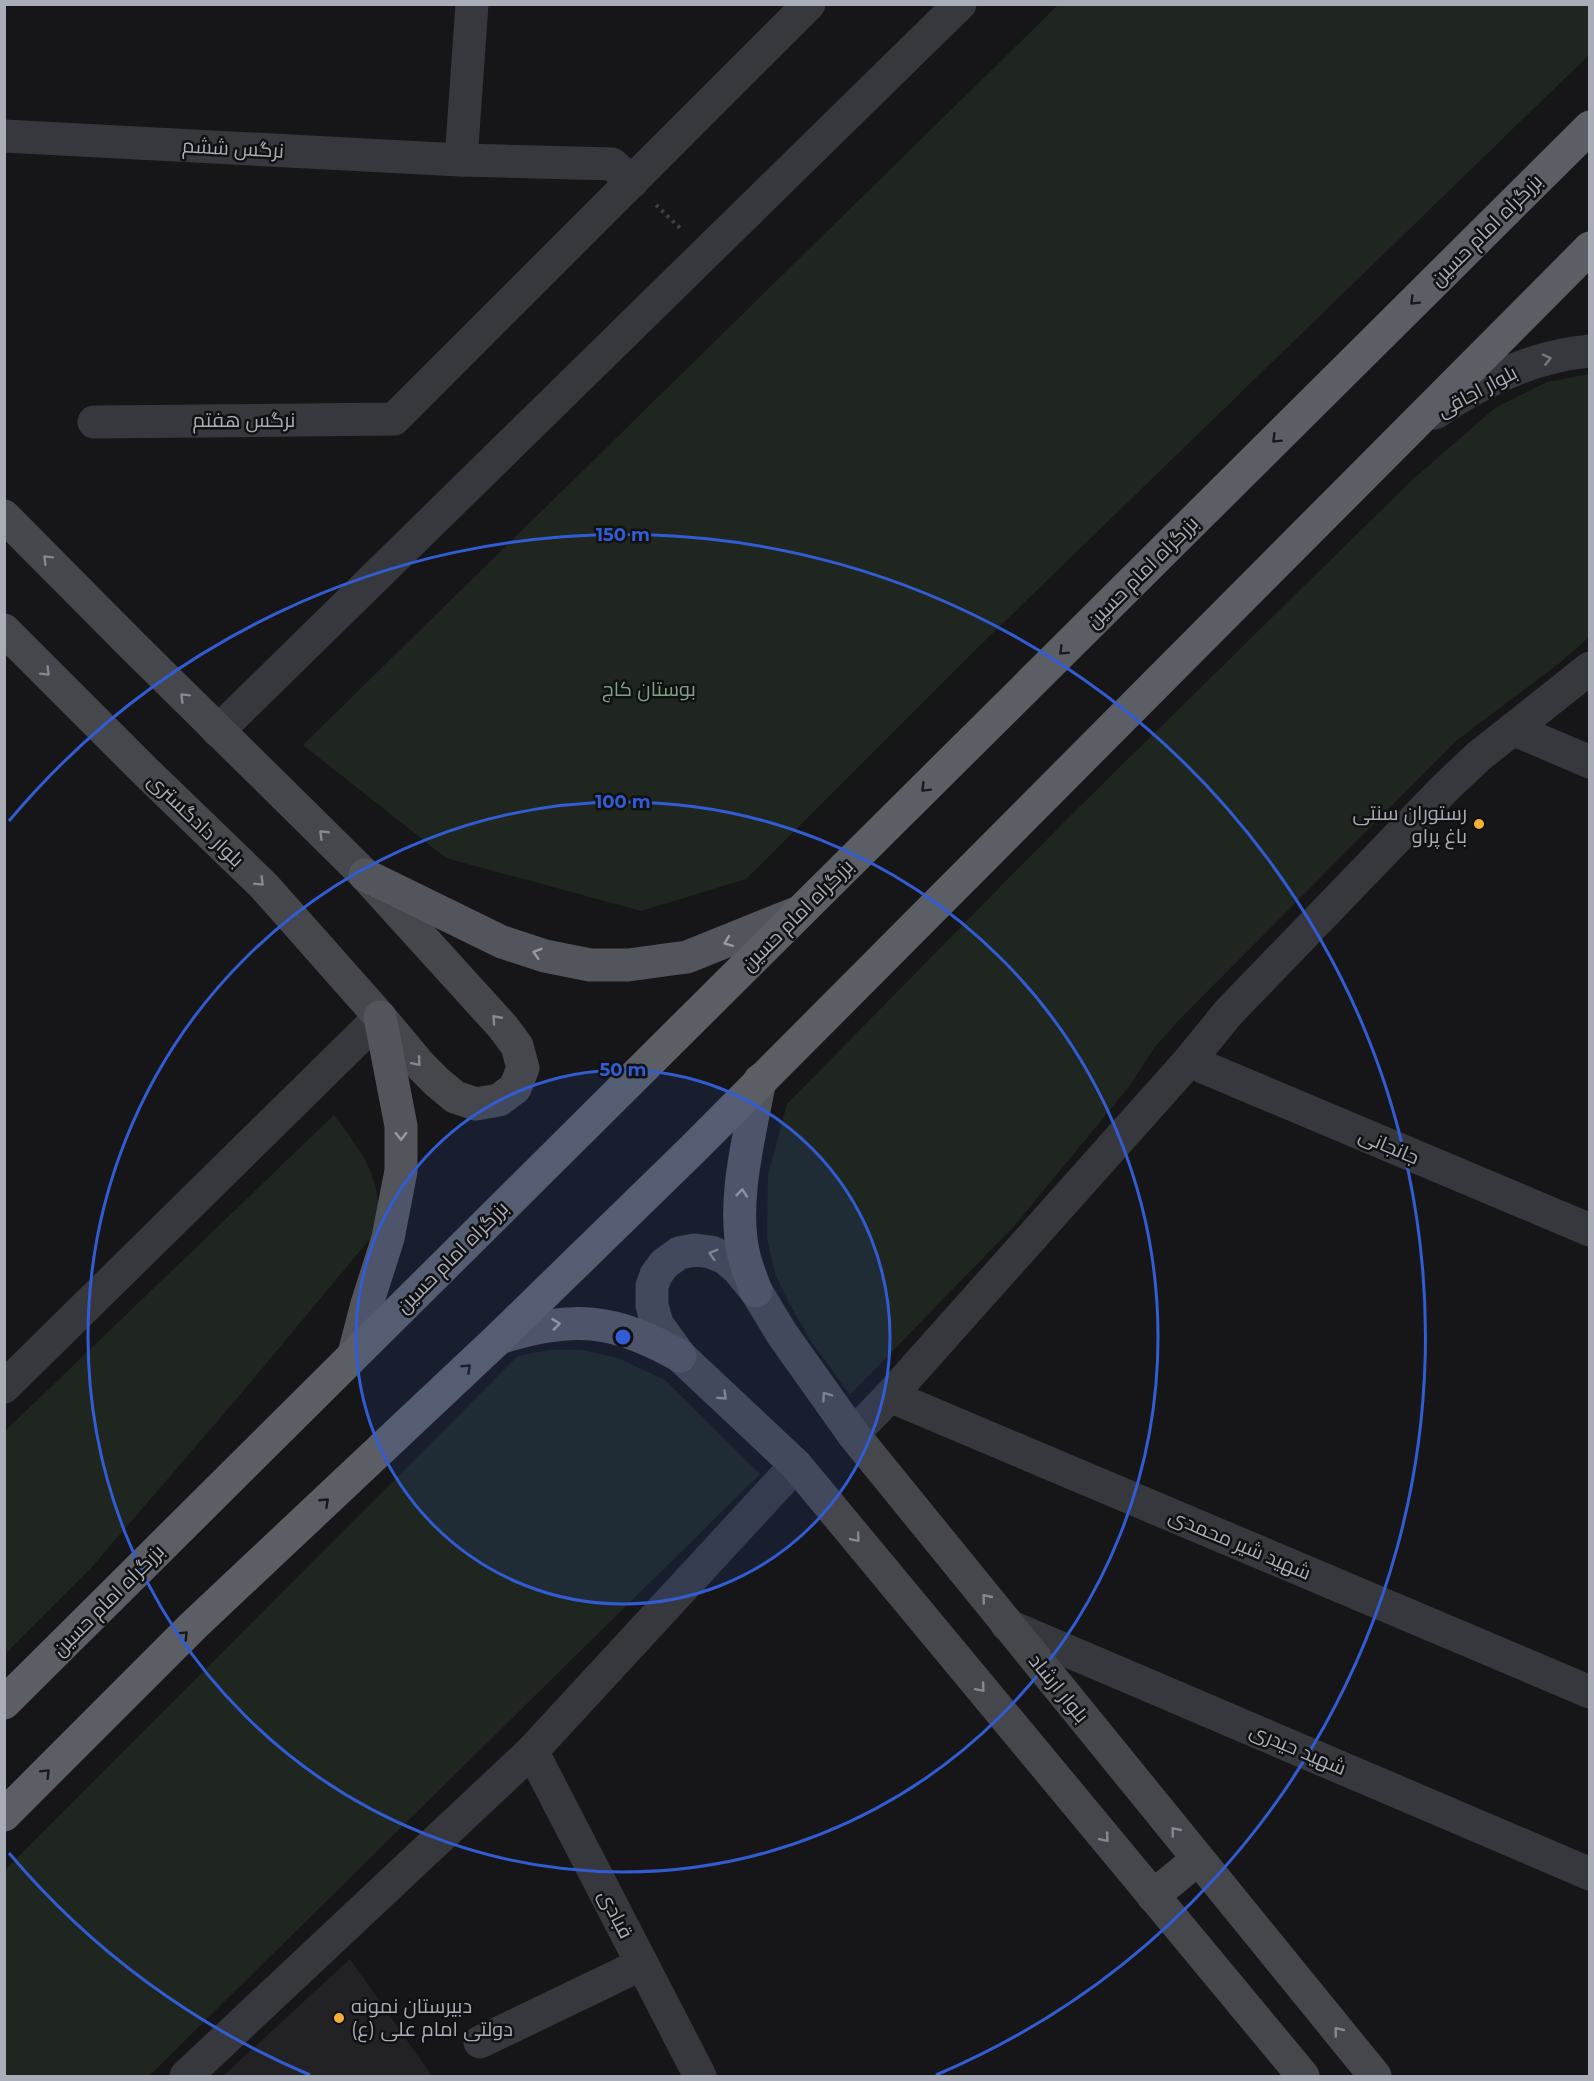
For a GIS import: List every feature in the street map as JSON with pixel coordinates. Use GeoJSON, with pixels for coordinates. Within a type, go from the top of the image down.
{"type":"FeatureCollection","features":[{"type":"Feature","properties":{"kind":"highway","name":"بزرگراه امام حسین"},"geometry":{"type":"LineString","coordinates":[[4,1703],[1590,127]]}},
{"type":"Feature","properties":{"kind":"highway"},"geometry":{"type":"LineString","coordinates":[[4,1815],[193,1626],[499,1338],[694,1148],[1590,248]]}},
{"type":"Feature","properties":{"kind":"main road"},"geometry":{"type":"LineString","coordinates":[[4,516],[365,875],[502,942],[545,956],[590,964],[627,965],[687,957],[734,940],[801,911]]}},
{"type":"Feature","properties":{"kind":"main road","name":"بلوار دادگستری"},"geometry":{"type":"LineString","coordinates":[[4,630],[264,886],[421,1066],[455,1096],[476,1104],[499,1100],[515,1088],[523,1068],[517,1046],[502,1026],[365,875]]}},
{"type":"Feature","properties":{"kind":"main road"},"geometry":{"type":"LineString","coordinates":[[354,1354],[388,1238],[401,1171],[401,1126],[380,1017]]}},
{"type":"Feature","properties":{"kind":"main road"},"geometry":{"type":"LineString","coordinates":[[756,1291],[744,1256],[741,1204],[746,1155],[760,1080]]}},
{"type":"Feature","properties":{"kind":"main road","name":"بلوار ارشاد"},"geometry":{"type":"LineString","coordinates":[[680,1356],[657,1324],[652,1305],[652,1286],[664,1264],[679,1253],[695,1250],[711,1252],[724,1258],[738,1269],[756,1291],[782,1334],[853,1434],[1375,2076]]}},
{"type":"Feature","properties":{"kind":"main road"},"geometry":{"type":"LineString","coordinates":[[499,1338],[560,1323],[584,1323],[618,1328],[649,1338],[680,1356],[796,1465],[1303,2076]]}},
{"type":"Feature","properties":{"kind":"main road"},"geometry":{"type":"LineString","coordinates":[[1153,1896],[1198,1859]]}},
{"type":"Feature","properties":{"kind":"street"},"geometry":{"type":"LineString","coordinates":[[461,160],[472,4]]}},
{"type":"Feature","properties":{"kind":"street"},"geometry":{"type":"LineString","coordinates":[[632,182],[809,4]]}},
{"type":"Feature","properties":{"kind":"street"},"geometry":{"type":"LineString","coordinates":[[218,731],[960,4]]}},
{"type":"Feature","properties":{"kind":"street","name":"نرگس ششم"},"geometry":{"type":"LineString","coordinates":[[4,136],[461,160],[612,164],[632,182]]}},
{"type":"Feature","properties":{"kind":"street","name":"نرگس هفتم"},"geometry":{"type":"LineString","coordinates":[[94,422],[394,419],[632,182]]}},
{"type":"Feature","properties":{"kind":"street","name":"بلوار اجاقی"},"geometry":{"type":"LineString","coordinates":[[1404,434],[1455,399],[1508,371],[1544,360],[1590,351]]}},
{"type":"Feature","properties":{"kind":"street"},"geometry":{"type":"LineString","coordinates":[[853,1434],[890,1396],[1189,1061],[1228,1013],[1445,788],[1479,756],[1515,730],[1590,668]]}},
{"type":"Feature","properties":{"kind":"street"},"geometry":{"type":"LineString","coordinates":[[1515,730],[1590,762]]}},
{"type":"Feature","properties":{"kind":"street"},"geometry":{"type":"LineString","coordinates":[[4,1387],[380,1017]]}},
{"type":"Feature","properties":{"kind":"street","name":"جانجانی"},"geometry":{"type":"LineString","coordinates":[[1189,1061],[1590,1230]]}},
{"type":"Feature","properties":{"kind":"street","name":"شهید شیر محمدی"},"geometry":{"type":"LineString","coordinates":[[890,1396],[1590,1692]]}},
{"type":"Feature","properties":{"kind":"street"},"geometry":{"type":"LineString","coordinates":[[186,2076],[532,1751],[796,1465]]}},
{"type":"Feature","properties":{"kind":"street","name":"شهید حیدری"},"geometry":{"type":"LineString","coordinates":[[1007,1625],[1590,1874]]}},
{"type":"Feature","properties":{"kind":"street","name":"قبادی"},"geometry":{"type":"LineString","coordinates":[[532,1751],[700,2076]]}},
{"type":"Feature","properties":{"kind":"street"},"geometry":{"type":"LineString","coordinates":[[480,2042],[642,1964]]}},
{"type":"Feature","properties":{"kind":"path"},"geometry":{"type":"LineString","coordinates":[[632,182],[706,253]]}},
{"type":"Feature","properties":{"kind":"shaded area","name":"دبیرستان نمونه دولتی امام علی (ع)"},"geometry":{"type":"Polygon","coordinates":[[[350,1959],[432,2076],[223,2076],[350,1959]]]}},
{"type":"Feature","properties":{"kind":"green space","name":"بوستان کاج"},"geometry":{"type":"Polygon","coordinates":[[[1058,5],[1589,5],[1589,55],[964,661],[746,879],[641,911],[446,858],[303,745],[1058,5]]]}},
{"type":"Feature","properties":{"kind":"green space"},"geometry":{"type":"Polygon","coordinates":[[[1589,374],[1589,637],[1561,662],[1456,741],[1181,1018],[1154,1048],[1128,1088],[1015,1225],[850,1395],[811,1341],[789,1303],[775,1274],[767,1238],[768,1175],[787,1104],[1066,820],[1412,480],[1495,408],[1547,382],[1589,374]]]}},
{"type":"Feature","properties":{"kind":"green space"},"geometry":{"type":"Polygon","coordinates":[[[334,1115],[368,1166],[377,1193],[380,1227],[92,1567],[5,1654],[5,1431],[334,1115]]]}},
{"type":"Feature","properties":{"kind":"green space"},"geometry":{"type":"Polygon","coordinates":[[[549,1350],[582,1350],[618,1358],[665,1380],[760,1474],[149,2076],[5,2076],[5,1870],[518,1356],[549,1350]]]}},
{"type":"Feature","properties":{"kind":"place","name":"رستوران سنتی باغ پراو"},"geometry":{"type":"Point","coordinates":[1479,824]}},
{"type":"Feature","properties":{"kind":"place","name":"دبیرستان نمونه دولتی امام علی (ع)"},"geometry":{"type":"Point","coordinates":[339,2018]}}]}
